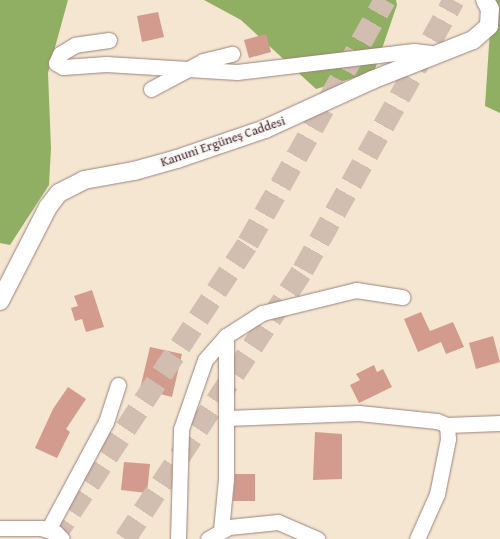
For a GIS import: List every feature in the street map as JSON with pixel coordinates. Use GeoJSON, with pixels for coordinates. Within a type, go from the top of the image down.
{"type":"FeatureCollection","features":[{"type":"Feature","properties":{"kind":"street","name":"Kanuni Ergüneş Caddesi"},"geometry":{"type":"LineString","coordinates":[[0,301],[48,207],[59,193],[84,180],[134,171],[170,161],[265,129],[372,80],[473,40],[489,26],[490,8],[485,0]]}},
{"type":"Feature","properties":{"kind":"street"},"geometry":{"type":"LineString","coordinates":[[109,40],[75,45],[60,54],[56,63],[63,67],[106,64],[237,72],[414,51],[440,54]]}},
{"type":"Feature","properties":{"kind":"street"},"geometry":{"type":"LineString","coordinates":[[151,89],[186,69],[232,54]]}},
{"type":"Feature","properties":{"kind":"street"},"geometry":{"type":"LineString","coordinates":[[178,539],[181,429],[206,360],[226,336],[262,313],[356,290],[402,297]]}},
{"type":"Feature","properties":{"kind":"street"},"geometry":{"type":"LineString","coordinates":[[221,530],[226,479],[226,336]]}},
{"type":"Feature","properties":{"kind":"street"},"geometry":{"type":"LineString","coordinates":[[48,530],[106,422],[118,386]]}},
{"type":"Feature","properties":{"kind":"street"},"geometry":{"type":"LineString","coordinates":[[226,418],[359,413],[437,421],[447,425],[500,423]]}},
{"type":"Feature","properties":{"kind":"street"},"geometry":{"type":"LineString","coordinates":[[417,539],[437,494],[448,439],[447,425]]}},
{"type":"Feature","properties":{"kind":"street"},"geometry":{"type":"LineString","coordinates":[[208,539],[221,530],[256,522],[278,522],[318,539]]}},
{"type":"Feature","properties":{"kind":"street"},"geometry":{"type":"LineString","coordinates":[[0,528],[48,530],[56,533],[62,539]]}},
{"type":"Feature","properties":{"kind":"green space"},"geometry":{"type":"Polygon","coordinates":[[[0,0],[68,0],[48,73],[51,148],[49,185],[10,245],[0,243],[0,0]]]}},
{"type":"Feature","properties":{"kind":"green space"},"geometry":{"type":"Polygon","coordinates":[[[204,0],[396,0],[397,5],[374,72],[316,89],[241,20],[204,0]]]}},
{"type":"Feature","properties":{"kind":"green space"},"geometry":{"type":"Polygon","coordinates":[[[492,0],[500,0],[500,113],[485,106],[492,0]]]}},
{"type":"Feature","properties":{"kind":"building"},"geometry":{"type":"Polygon","coordinates":[[[158,12],[164,37],[142,42],[137,16],[158,12]]]}},
{"type":"Feature","properties":{"kind":"building"},"geometry":{"type":"Polygon","coordinates":[[[266,34],[271,52],[249,58],[244,40],[266,34]]]}},
{"type":"Feature","properties":{"kind":"building"},"geometry":{"type":"Polygon","coordinates":[[[92,290],[104,327],[86,332],[82,319],[75,321],[71,308],[78,306],[74,296],[92,290]]]}},
{"type":"Feature","properties":{"kind":"building"},"geometry":{"type":"Polygon","coordinates":[[[421,312],[430,331],[453,322],[464,347],[446,354],[441,342],[418,352],[404,319],[421,312]]]}},
{"type":"Feature","properties":{"kind":"building"},"geometry":{"type":"Polygon","coordinates":[[[493,336],[500,362],[476,369],[469,343],[493,336]]]}},
{"type":"Feature","properties":{"kind":"building"},"geometry":{"type":"Polygon","coordinates":[[[150,347],[182,354],[172,397],[140,389],[150,347]]]}},
{"type":"Feature","properties":{"kind":"building"},"geometry":{"type":"Polygon","coordinates":[[[374,365],[377,372],[383,369],[392,387],[359,403],[350,385],[360,380],[356,374],[374,365]]]}},
{"type":"Feature","properties":{"kind":"building"},"geometry":{"type":"Polygon","coordinates":[[[68,387],[86,399],[66,429],[70,432],[57,458],[35,448],[53,409],[68,387]]]}},
{"type":"Feature","properties":{"kind":"building"},"geometry":{"type":"Polygon","coordinates":[[[315,432],[342,434],[342,479],[313,480],[315,432]]]}},
{"type":"Feature","properties":{"kind":"building"},"geometry":{"type":"Polygon","coordinates":[[[124,462],[150,464],[147,493],[121,490],[124,462]]]}},
{"type":"Feature","properties":{"kind":"building"},"geometry":{"type":"Polygon","coordinates":[[[235,474],[255,474],[255,501],[233,501],[235,474]]]}},
{"type":"Feature","properties":{"kind":"tunnel"},"geometry":{"type":"LineString","coordinates":[[53,539],[248,243],[385,0]]}},
{"type":"Feature","properties":{"kind":"tunnel"},"geometry":{"type":"LineString","coordinates":[[125,539],[303,270],[454,0]]}}]}
